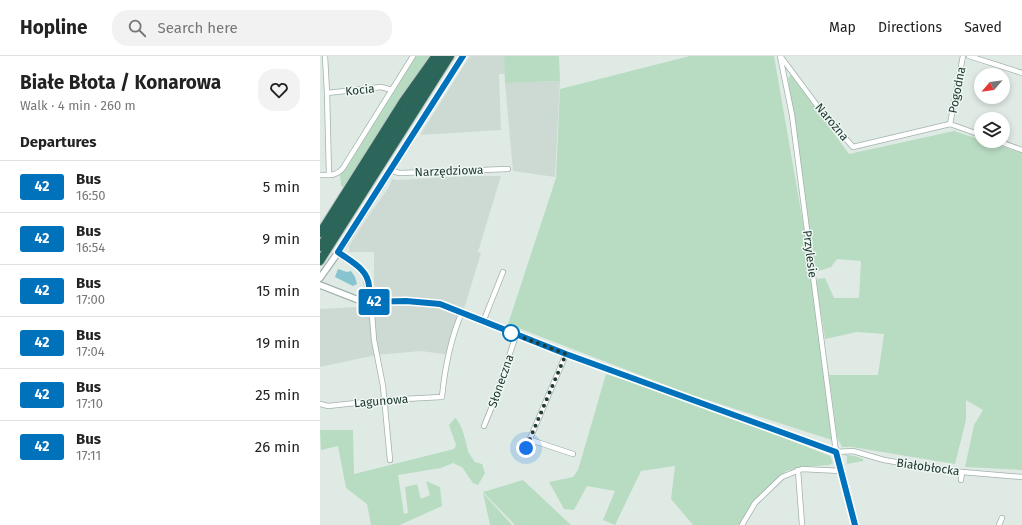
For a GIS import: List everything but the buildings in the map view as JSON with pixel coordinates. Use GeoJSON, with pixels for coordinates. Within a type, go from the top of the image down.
{"type":"FeatureCollection","features":[{"type":"Feature","properties":{"kind":"highway"},"geometry":{"type":"LineString","coordinates":[[320,233],[407,96],[436,56]]}},
{"type":"Feature","properties":{"kind":"highway"},"geometry":{"type":"LineString","coordinates":[[320,246],[441,56]]}},
{"type":"Feature","properties":{"kind":"highway"},"geometry":{"type":"LineString","coordinates":[[320,261],[450,56]]}},
{"type":"Feature","properties":{"kind":"street"},"geometry":{"type":"LineString","coordinates":[[325,56],[329,174]]}},
{"type":"Feature","properties":{"kind":"street"},"geometry":{"type":"LineString","coordinates":[[320,175],[339,173],[343,168],[413,56]]}},
{"type":"Feature","properties":{"kind":"street"},"geometry":{"type":"LineString","coordinates":[[320,278],[463,56]]}},
{"type":"Feature","properties":{"kind":"street","name":"Narożna"},"geometry":{"type":"LineString","coordinates":[[780,56],[822,112],[853,147],[950,124]]}},
{"type":"Feature","properties":{"kind":"street","name":"Przylesie"},"geometry":{"type":"LineString","coordinates":[[780,56],[792,115],[836,452]]}},
{"type":"Feature","properties":{"kind":"street","name":"Pogodna"},"geometry":{"type":"LineString","coordinates":[[950,124],[964,56]]}},
{"type":"Feature","properties":{"kind":"street"},"geometry":{"type":"LineString","coordinates":[[969,56],[1022,73]]}},
{"type":"Feature","properties":{"kind":"street","name":"Kocia"},"geometry":{"type":"LineString","coordinates":[[327,93],[381,88],[392,90]]}},
{"type":"Feature","properties":{"kind":"street"},"geometry":{"type":"LineString","coordinates":[[950,124],[974,133]]}},
{"type":"Feature","properties":{"kind":"street"},"geometry":{"type":"LineString","coordinates":[[1010,146],[1022,150]]}},
{"type":"Feature","properties":{"kind":"street","name":"Narzędziowa"},"geometry":{"type":"LineString","coordinates":[[390,171],[400,173],[508,169]]}},
{"type":"Feature","properties":{"kind":"street"},"geometry":{"type":"LineString","coordinates":[[338,252],[359,266],[366,276],[369,286],[369,302],[374,340],[383,386],[390,460]]}},
{"type":"Feature","properties":{"kind":"street"},"geometry":{"type":"LineString","coordinates":[[483,322],[503,272]]}},
{"type":"Feature","properties":{"kind":"street"},"geometry":{"type":"LineString","coordinates":[[321,285],[361,301],[406,301],[440,304],[566,354],[836,452],[854,525]]}},
{"type":"Feature","properties":{"kind":"street","name":"Lagunowa"},"geometry":{"type":"LineString","coordinates":[[320,404],[328,406],[442,396],[446,361],[452,338],[462,312]]}},
{"type":"Feature","properties":{"kind":"street","name":"Słoneczna"},"geometry":{"type":"LineString","coordinates":[[484,426],[495,399],[516,335]]}},
{"type":"Feature","properties":{"kind":"street"},"geometry":{"type":"LineString","coordinates":[[526,448],[566,354]]}},
{"type":"Feature","properties":{"kind":"street"},"geometry":{"type":"LineString","coordinates":[[530,440],[573,454]]}},
{"type":"Feature","properties":{"kind":"street","name":"Białobłocka"},"geometry":{"type":"LineString","coordinates":[[836,452],[853,451],[891,461],[962,472],[1022,476]]}},
{"type":"Feature","properties":{"kind":"street"},"geometry":{"type":"LineString","coordinates":[[742,525],[755,503],[782,477],[802,469],[841,471]]}},
{"type":"Feature","properties":{"kind":"street"},"geometry":{"type":"LineString","coordinates":[[798,470],[802,525]]}},
{"type":"Feature","properties":{"kind":"street"},"geometry":{"type":"LineString","coordinates":[[961,480],[962,472]]}},
{"type":"Feature","properties":{"kind":"street"},"geometry":{"type":"LineString","coordinates":[[999,525],[1002,518]]}},
{"type":"Feature","properties":{"kind":"shaded area"},"geometry":{"type":"Polygon","coordinates":[[[470,56],[504,56],[505,74],[499,74],[501,130],[420,135],[470,56]]]}},
{"type":"Feature","properties":{"kind":"shaded area"},"geometry":{"type":"Polygon","coordinates":[[[560,81],[555,177],[513,171],[505,83],[560,81]]]}},
{"type":"Feature","properties":{"kind":"shaded area"},"geometry":{"type":"Polygon","coordinates":[[[501,176],[478,252],[481,253],[450,355],[421,351],[376,355],[320,367],[320,309],[374,306],[374,252],[349,252],[349,246],[389,187],[392,179],[501,176]]]}},
{"type":"Feature","properties":{"kind":"green space"},"geometry":{"type":"Polygon","coordinates":[[[415,56],[433,56],[349,181],[343,187],[341,186],[340,175],[415,56]]]}},
{"type":"Feature","properties":{"kind":"green space"},"geometry":{"type":"Polygon","coordinates":[[[504,56],[559,56],[560,81],[505,83],[504,56]]]}},
{"type":"Feature","properties":{"kind":"green space"},"geometry":{"type":"Polygon","coordinates":[[[690,56],[774,56],[807,246],[810,246],[788,78],[791,75],[849,154],[954,131],[974,138],[974,148],[1007,148],[1022,153],[1022,470],[965,467],[974,425],[983,410],[966,400],[966,420],[955,464],[852,447],[842,447],[837,437],[829,375],[878,375],[884,334],[857,332],[825,339],[817,279],[825,278],[834,298],[859,298],[861,261],[837,259],[831,267],[819,271],[814,269],[807,247],[832,440],[695,396],[694,402],[694,396],[508,324],[556,178],[560,89],[690,56]]]}},
{"type":"Feature","properties":{"kind":"green space"},"geometry":{"type":"Polygon","coordinates":[[[606,374],[694,402],[830,456],[833,463],[829,465],[802,467],[786,471],[754,502],[740,525],[693,525],[671,499],[675,466],[641,471],[615,525],[603,520],[615,491],[587,486],[574,510],[564,509],[549,482],[573,477],[578,470],[606,374]]]}},
{"type":"Feature","properties":{"kind":"green space"},"geometry":{"type":"Polygon","coordinates":[[[455,418],[462,428],[469,454],[475,462],[482,464],[485,473],[478,485],[473,483],[462,467],[453,463],[441,468],[398,475],[404,514],[408,513],[405,487],[417,484],[421,499],[430,495],[426,481],[440,487],[442,506],[400,525],[371,525],[367,504],[346,488],[338,446],[321,450],[320,430],[353,430],[354,474],[454,449],[456,445],[449,425],[455,418]]]}},
{"type":"Feature","properties":{"kind":"green space"},"geometry":{"type":"Polygon","coordinates":[[[847,455],[863,459],[863,461],[847,464],[847,456],[843,456],[847,455]]]}},
{"type":"Feature","properties":{"kind":"green space"},"geometry":{"type":"Polygon","coordinates":[[[523,480],[571,525],[515,525],[483,492],[523,480]]]}},
{"type":"Feature","properties":{"kind":"green space"},"geometry":{"type":"Polygon","coordinates":[[[483,493],[512,525],[490,525],[483,493]]]}},
{"type":"Feature","properties":{"kind":"water"},"geometry":{"type":"Polygon","coordinates":[[[338,269],[347,272],[351,271],[357,284],[353,286],[335,277],[338,269]]]}},
{"type":"Feature","properties":{"kind":"bus line","name":"42"},"geometry":{"type":"LineString","coordinates":[[463,56],[338,252],[359,266],[366,276],[369,286],[368,302],[406,301],[440,304],[566,354],[836,452],[855,525]]}},
{"type":"Feature","properties":{"kind":"route"},"geometry":{"type":"LineString","coordinates":[[511,333],[566,354],[526,448]]}}]}
